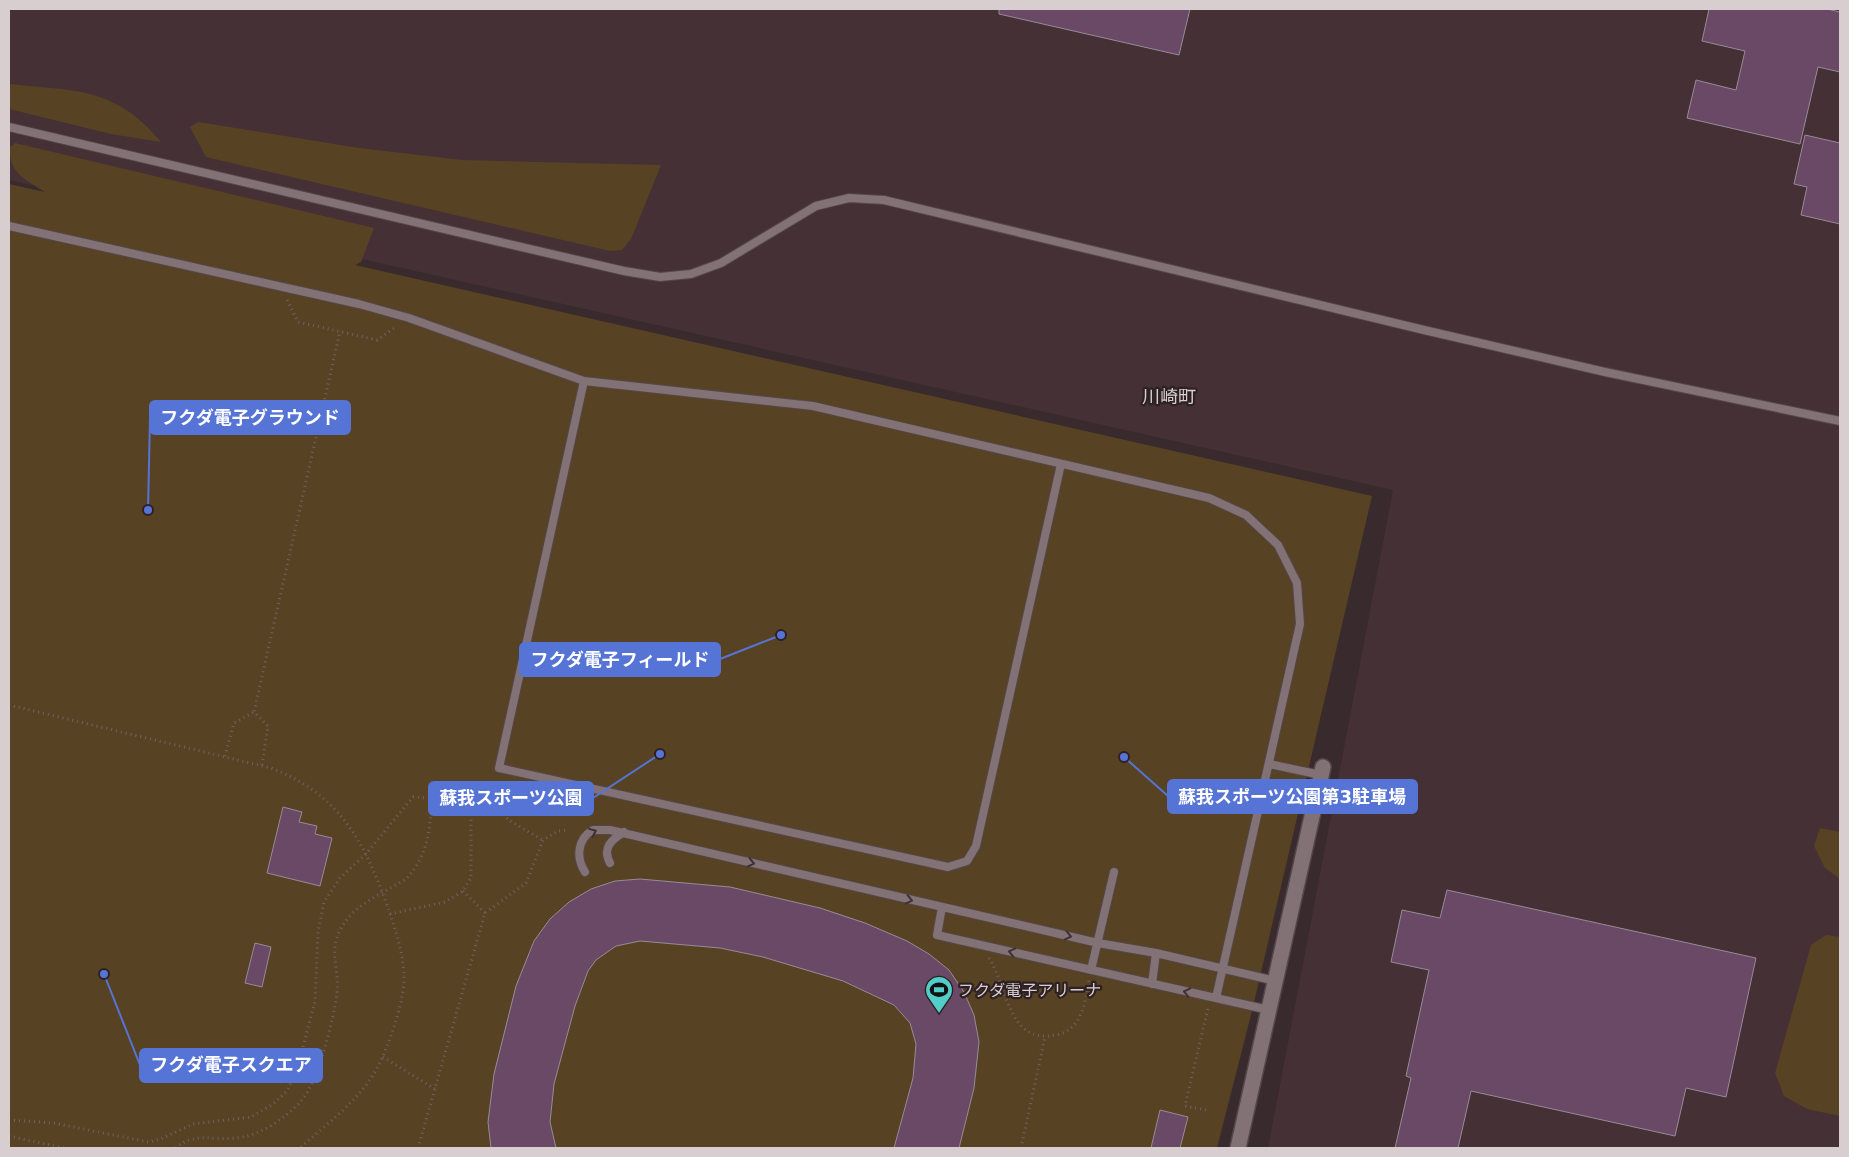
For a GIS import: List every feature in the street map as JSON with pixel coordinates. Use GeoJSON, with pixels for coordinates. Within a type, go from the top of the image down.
{"type":"FeatureCollection","features":[{"type":"Feature","properties":{"kind":"street"},"geometry":{"type":"LineString","coordinates":[[1238,1148],[1322,771]]}},
{"type":"Feature","properties":{"kind":"lane"},"geometry":{"type":"LineString","coordinates":[[9,127],[624,271],[660,277],[691,274],[721,263],[816,206],[849,198],[884,200],[1510,350],[1840,421]]}},
{"type":"Feature","properties":{"kind":"lane"},"geometry":{"type":"LineString","coordinates":[[9,226],[280,285],[409,318],[584,381],[813,406],[1209,498],[1246,515],[1278,546],[1297,583],[1300,624],[1222,969],[1213,998]]}},
{"type":"Feature","properties":{"kind":"lane"},"geometry":{"type":"LineString","coordinates":[[584,381],[498,768],[948,867],[967,861],[976,846],[1061,464]]}},
{"type":"Feature","properties":{"kind":"lane"},"geometry":{"type":"LineString","coordinates":[[1269,764],[1322,771]]}},
{"type":"Feature","properties":{"kind":"lane"},"geometry":{"type":"LineString","coordinates":[[586,872],[581,865],[579,853],[580,845],[586,834],[601,829],[624,832],[1098,943],[1156,952],[1276,981]]}},
{"type":"Feature","properties":{"kind":"lane"},"geometry":{"type":"LineString","coordinates":[[610,863],[606,851],[609,844],[624,832]]}},
{"type":"Feature","properties":{"kind":"lane"},"geometry":{"type":"LineString","coordinates":[[1092,970],[1114,872]]}},
{"type":"Feature","properties":{"kind":"lane"},"geometry":{"type":"LineString","coordinates":[[942,907],[937,935],[1269,1010]]}},
{"type":"Feature","properties":{"kind":"lane"},"geometry":{"type":"LineString","coordinates":[[1152,984],[1156,952]]}},
{"type":"Feature","properties":{"kind":"path"},"geometry":{"type":"LineString","coordinates":[[280,285],[298,322],[377,340],[409,318]]}},
{"type":"Feature","properties":{"kind":"path"},"geometry":{"type":"LineString","coordinates":[[225,756],[234,723],[254,712],[340,332]]}},
{"type":"Feature","properties":{"kind":"path"},"geometry":{"type":"LineString","coordinates":[[9,705],[262,765],[290,776],[322,797],[356,834],[390,914],[403,958],[404,978],[398,1013],[383,1057],[364,1088],[300,1148]]}},
{"type":"Feature","properties":{"kind":"path"},"geometry":{"type":"LineString","coordinates":[[254,712],[268,726],[262,765]]}},
{"type":"Feature","properties":{"kind":"path"},"geometry":{"type":"LineString","coordinates":[[491,803],[498,768]]}},
{"type":"Feature","properties":{"kind":"path"},"geometry":{"type":"LineString","coordinates":[[9,1120],[54,1123],[148,1142],[161,1139],[193,1124],[251,1117],[273,1104],[293,1082],[312,1018],[317,984],[318,932],[324,902],[340,878],[366,854],[413,797],[432,800],[491,803],[545,778]]}},
{"type":"Feature","properties":{"kind":"path"},"geometry":{"type":"LineString","coordinates":[[174,1148],[194,1138],[209,1136],[237,1138],[256,1132],[293,1109],[307,1094],[317,1074],[337,994],[334,960],[337,940],[348,919],[357,909],[406,879],[423,856],[430,836],[432,800]]}},
{"type":"Feature","properties":{"kind":"path"},"geometry":{"type":"LineString","coordinates":[[390,914],[445,902],[463,891],[470,878],[471,802]]}},
{"type":"Feature","properties":{"kind":"path"},"geometry":{"type":"LineString","coordinates":[[491,803],[510,821],[543,840]]}},
{"type":"Feature","properties":{"kind":"path"},"geometry":{"type":"LineString","coordinates":[[418,1148],[485,913],[526,882],[543,840],[558,831],[568,830]]}},
{"type":"Feature","properties":{"kind":"path"},"geometry":{"type":"LineString","coordinates":[[463,891],[485,913]]}},
{"type":"Feature","properties":{"kind":"path"},"geometry":{"type":"LineString","coordinates":[[980,945],[995,968],[1016,1020],[1029,1034],[1045,1037],[1062,1034],[1074,1028],[1085,1002],[1092,970]]}},
{"type":"Feature","properties":{"kind":"path"},"geometry":{"type":"LineString","coordinates":[[1206,1110],[1185,1106],[1213,998]]}},
{"type":"Feature","properties":{"kind":"path"},"geometry":{"type":"LineString","coordinates":[[1021,1148],[1045,1037]]}},
{"type":"Feature","properties":{"kind":"path"},"geometry":{"type":"LineString","coordinates":[[383,1057],[435,1089]]}},
{"type":"Feature","properties":{"kind":"path"},"geometry":{"type":"LineString","coordinates":[[9,1136],[64,1148]]}},
{"type":"Feature","properties":{"kind":"shaded area"},"geometry":{"type":"Polygon","coordinates":[[[9,9],[1840,9],[1840,1148],[1268,1148],[1393,490],[9,180],[9,9]]]}},
{"type":"Feature","properties":{"kind":"shaded area"},"geometry":{"type":"Polygon","coordinates":[[[9,84],[74,91],[110,101],[127,110],[161,142],[111,134],[9,109],[9,84]]]}},
{"type":"Feature","properties":{"kind":"shaded area"},"geometry":{"type":"Polygon","coordinates":[[[198,122],[359,148],[462,160],[661,165],[631,239],[622,250],[610,251],[206,157],[190,127],[198,122]]]}},
{"type":"Feature","properties":{"kind":"shaded area"},"geometry":{"type":"Polygon","coordinates":[[[15,143],[374,228],[361,262],[355,265],[1372,496],[1252,1011],[1217,1148],[9,1148],[9,184],[45,192],[20,175],[12,164],[9,148],[15,143]]]}},
{"type":"Feature","properties":{"kind":"shaded area"},"geometry":{"type":"Polygon","coordinates":[[[1820,828],[1840,832],[1840,879],[1825,868],[1814,846],[1820,828]]]}},
{"type":"Feature","properties":{"kind":"shaded area"},"geometry":{"type":"Polygon","coordinates":[[[1826,935],[1840,937],[1840,1116],[1807,1109],[1784,1096],[1775,1073],[1811,945],[1826,935]]]}},
{"type":"Feature","properties":{"kind":"building"},"geometry":{"type":"Polygon","coordinates":[[[999,9],[1190,9],[1179,55],[999,14],[999,9]]]}},
{"type":"Feature","properties":{"kind":"building"},"geometry":{"type":"Polygon","coordinates":[[[1709,9],[1827,9],[1840,12],[1840,72],[1818,67],[1800,144],[1687,118],[1696,80],[1736,90],[1745,51],[1702,41],[1709,9]]]}},
{"type":"Feature","properties":{"kind":"building"},"geometry":{"type":"Polygon","coordinates":[[[1805,135],[1840,143],[1840,224],[1801,215],[1807,187],[1794,184],[1805,135]]]}},
{"type":"Feature","properties":{"kind":"building"},"geometry":{"type":"Polygon","coordinates":[[[283,807],[302,812],[299,822],[317,826],[315,834],[332,838],[320,886],[267,873],[283,807]]]}},
{"type":"Feature","properties":{"kind":"building","name":"フクダ電子アリーナ"},"geometry":{"type":"Polygon","coordinates":[[[640,879],[730,887],[820,908],[865,923],[907,941],[929,954],[949,970],[964,992],[974,1015],[979,1042],[974,1088],[959,1148],[894,1148],[913,1078],[916,1044],[910,1023],[894,1005],[843,981],[763,957],[720,948],[640,941],[616,946],[596,960],[588,971],[575,1006],[554,1084],[550,1122],[556,1148],[491,1148],[488,1122],[494,1074],[516,986],[534,941],[550,919],[569,902],[591,889],[615,881],[640,879]]]}},
{"type":"Feature","properties":{"kind":"building"},"geometry":{"type":"Polygon","coordinates":[[[1447,890],[1756,958],[1726,1097],[1686,1088],[1675,1136],[1471,1091],[1458,1148],[1395,1148],[1411,1078],[1406,1076],[1429,970],[1391,962],[1402,910],[1440,918],[1447,890]]]}},
{"type":"Feature","properties":{"kind":"building"},"geometry":{"type":"Polygon","coordinates":[[[255,943],[271,947],[262,987],[245,983],[255,943]]]}},
{"type":"Feature","properties":{"kind":"building"},"geometry":{"type":"Polygon","coordinates":[[[1160,1110],[1188,1117],[1180,1148],[1151,1148],[1160,1110]]]}},
{"type":"Feature","properties":{"kind":"place","name":"フクダ電子グラウンド"},"geometry":{"type":"Point","coordinates":[148,510]}},
{"type":"Feature","properties":{"kind":"place","name":"フクダ電子フィールド"},"geometry":{"type":"Point","coordinates":[781,635]}},
{"type":"Feature","properties":{"kind":"place","name":"蘇我スポーツ公園"},"geometry":{"type":"Point","coordinates":[660,754]}},
{"type":"Feature","properties":{"kind":"place","name":"蘇我スポーツ公園第3駐車場"},"geometry":{"type":"Point","coordinates":[1124,757]}},
{"type":"Feature","properties":{"kind":"place","name":"フクダ電子スクエア"},"geometry":{"type":"Point","coordinates":[104,974]}},
{"type":"Feature","properties":{"kind":"place","name":"フクダ電子アリーナ"},"geometry":{"type":"Point","coordinates":[939,1014]}},
{"type":"Feature","properties":{"kind":"district","name":"川崎町"},"geometry":{"type":"Point","coordinates":[1169,397]}}]}
